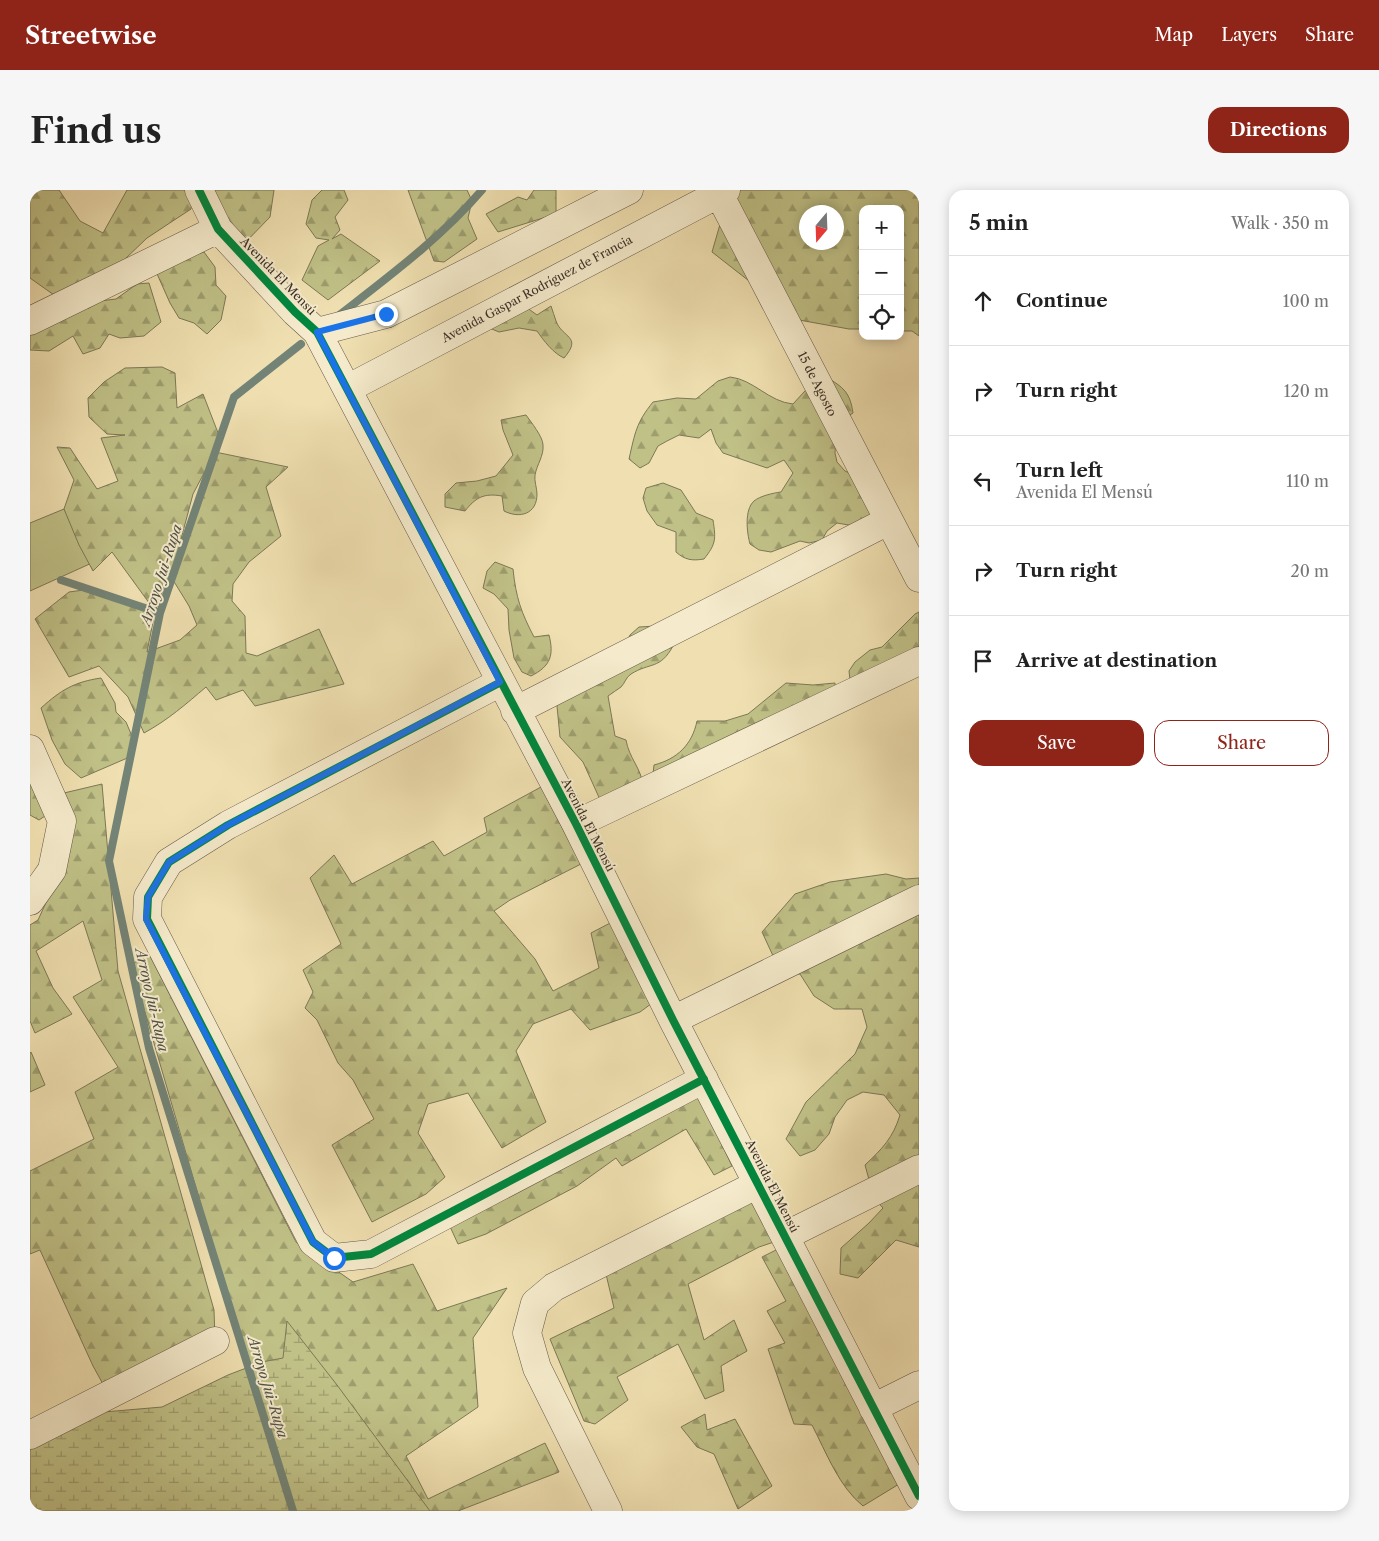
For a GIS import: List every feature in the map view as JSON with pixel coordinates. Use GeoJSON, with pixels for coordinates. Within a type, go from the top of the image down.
{"type":"FeatureCollection","features":[{"type":"Feature","properties":{"kind":"street","name":"Avenida El Mensú"},"geometry":{"type":"LineString","coordinates":[[199,190],[218,229],[295,312],[317,332],[576,824],[673,1020],[919,1496]]}},
{"type":"Feature","properties":{"kind":"street"},"geometry":{"type":"LineString","coordinates":[[317,332],[386,314],[629,190]]}},
{"type":"Feature","properties":{"kind":"street","name":"Avenida Gaspar Rodríguez de Francia"},"geometry":{"type":"LineString","coordinates":[[347,389],[721,191]]}},
{"type":"Feature","properties":{"kind":"street","name":"15 de Agosto"},"geometry":{"type":"LineString","coordinates":[[721,191],[888,521],[919,578]]}},
{"type":"Feature","properties":{"kind":"street"},"geometry":{"type":"LineString","coordinates":[[30,321],[218,229]]}},
{"type":"Feature","properties":{"kind":"street"},"geometry":{"type":"LineString","coordinates":[[515,711],[888,521]]}},
{"type":"Feature","properties":{"kind":"street"},"geometry":{"type":"LineString","coordinates":[[576,824],[919,662]]}},
{"type":"Feature","properties":{"kind":"street"},"geometry":{"type":"LineString","coordinates":[[500,682],[228,825],[169,862],[148,897],[146,919],[313,1242],[334,1258],[370,1254],[704,1079]]}},
{"type":"Feature","properties":{"kind":"street"},"geometry":{"type":"LineString","coordinates":[[30,749],[62,821],[52,870],[30,901]]}},
{"type":"Feature","properties":{"kind":"street"},"geometry":{"type":"LineString","coordinates":[[673,1020],[919,899]]}},
{"type":"Feature","properties":{"kind":"street"},"geometry":{"type":"LineString","coordinates":[[785,1236],[919,1169]]}},
{"type":"Feature","properties":{"kind":"street"},"geometry":{"type":"LineString","coordinates":[[608,1511],[537,1368],[527,1333],[534,1303],[554,1287],[758,1184]]}},
{"type":"Feature","properties":{"kind":"street"},"geometry":{"type":"LineString","coordinates":[[30,1435],[215,1341]]}},
{"type":"Feature","properties":{"kind":"street"},"geometry":{"type":"LineString","coordinates":[[873,1408],[919,1385]]}},
{"type":"Feature","properties":{"kind":"green space"},"geometry":{"type":"Polygon","coordinates":[[[30,190],[59,190],[80,221],[103,233],[127,190],[193,190],[191,209],[147,238],[124,260],[54,295],[30,278],[30,190]]]}},
{"type":"Feature","properties":{"kind":"green space"},"geometry":{"type":"Polygon","coordinates":[[[205,190],[274,190],[270,217],[239,249],[205,190]]]}},
{"type":"Feature","properties":{"kind":"green space"},"geometry":{"type":"Polygon","coordinates":[[[322,190],[344,190],[348,200],[335,217],[340,230],[332,239],[341,234],[380,261],[328,300],[302,280],[318,246],[329,240],[316,238],[306,224],[312,200],[322,190]]]}},
{"type":"Feature","properties":{"kind":"green space"},"geometry":{"type":"Polygon","coordinates":[[[408,190],[467,190],[472,201],[468,218],[477,239],[444,262],[434,261],[408,190]]]}},
{"type":"Feature","properties":{"kind":"green space"},"geometry":{"type":"Polygon","coordinates":[[[534,190],[556,190],[556,214],[498,232],[486,214],[518,197],[527,200],[534,190]]]}},
{"type":"Feature","properties":{"kind":"green space"},"geometry":{"type":"Polygon","coordinates":[[[730,190],[919,190],[919,336],[912,331],[904,331],[904,205],[859,205],[859,329],[799,320],[712,252],[730,190]]]}},
{"type":"Feature","properties":{"kind":"green space"},"geometry":{"type":"Polygon","coordinates":[[[204,252],[215,267],[216,285],[226,296],[221,320],[207,334],[194,323],[179,318],[154,267],[204,252]]]}},
{"type":"Feature","properties":{"kind":"green space"},"geometry":{"type":"Polygon","coordinates":[[[149,283],[161,322],[144,336],[120,338],[109,334],[100,348],[83,354],[73,336],[49,351],[30,350],[30,325],[71,307],[89,308],[100,301],[116,299],[137,284],[149,283]]]}},
{"type":"Feature","properties":{"kind":"green space"},"geometry":{"type":"Polygon","coordinates":[[[519,302],[537,315],[551,306],[559,327],[569,338],[572,345],[564,358],[552,350],[537,331],[519,328],[499,332],[487,327],[519,302]]]}},
{"type":"Feature","properties":{"kind":"green space"},"geometry":{"type":"Polygon","coordinates":[[[162,367],[175,373],[177,408],[203,394],[220,438],[215,452],[288,467],[266,487],[281,536],[249,562],[233,584],[232,601],[245,616],[246,653],[257,656],[319,629],[344,684],[255,706],[243,690],[216,700],[206,687],[184,706],[144,733],[128,697],[99,666],[69,677],[35,619],[69,592],[91,589],[155,611],[112,552],[93,571],[79,545],[64,509],[74,480],[57,447],[70,448],[97,489],[118,481],[101,438],[125,435],[107,434],[89,417],[88,398],[104,382],[125,368],[162,367]],[[213,456],[193,494],[180,543],[186,536],[213,456]],[[167,579],[155,612],[147,652],[180,640],[197,625],[189,606],[173,580],[167,579]]]}},
{"type":"Feature","properties":{"kind":"green space"},"geometry":{"type":"Polygon","coordinates":[[[730,377],[746,382],[776,399],[793,404],[815,380],[826,377],[845,391],[850,400],[853,413],[844,419],[836,436],[835,453],[837,462],[845,471],[856,476],[880,504],[860,527],[837,523],[827,531],[822,540],[809,543],[800,541],[771,552],[759,550],[750,544],[747,528],[751,505],[760,498],[781,492],[793,473],[784,460],[767,468],[723,453],[716,443],[711,429],[699,438],[679,435],[667,441],[658,446],[649,463],[640,468],[629,459],[637,429],[653,402],[677,398],[696,399],[718,381],[730,377]]]}},
{"type":"Feature","properties":{"kind":"green space"},"geometry":{"type":"Polygon","coordinates":[[[526,415],[539,434],[543,445],[535,475],[536,501],[531,510],[516,515],[504,511],[502,496],[496,495],[477,499],[465,511],[445,507],[445,494],[456,483],[477,481],[496,476],[513,455],[501,420],[526,415]]]}},
{"type":"Feature","properties":{"kind":"green space"},"geometry":{"type":"Polygon","coordinates":[[[663,483],[681,490],[696,513],[713,520],[714,541],[704,559],[689,559],[682,557],[676,552],[676,532],[657,525],[647,511],[643,498],[646,488],[663,483]]]}},
{"type":"Feature","properties":{"kind":"green space"},"geometry":{"type":"Polygon","coordinates":[[[64,509],[94,562],[30,591],[30,523],[64,509]]]}},
{"type":"Feature","properties":{"kind":"green space"},"geometry":{"type":"Polygon","coordinates":[[[495,562],[513,569],[520,604],[534,637],[549,635],[551,654],[547,664],[531,676],[522,672],[514,658],[509,630],[508,609],[494,594],[483,588],[487,571],[495,562]]]}},
{"type":"Feature","properties":{"kind":"green space"},"geometry":{"type":"Polygon","coordinates":[[[919,612],[919,674],[851,689],[849,671],[855,662],[870,650],[882,647],[919,612]]]}},
{"type":"Feature","properties":{"kind":"green space"},"geometry":{"type":"Polygon","coordinates":[[[656,626],[673,646],[668,654],[659,662],[631,674],[621,687],[608,696],[615,736],[626,740],[643,785],[602,804],[583,762],[560,737],[557,706],[565,688],[613,668],[630,635],[639,627],[656,626]]]}},
{"type":"Feature","properties":{"kind":"green space"},"geometry":{"type":"Polygon","coordinates":[[[101,678],[115,703],[116,712],[126,722],[134,741],[132,756],[81,778],[65,764],[52,740],[41,708],[68,688],[101,678]]]}},
{"type":"Feature","properties":{"kind":"green space"},"geometry":{"type":"Polygon","coordinates":[[[786,683],[813,685],[835,683],[835,702],[652,783],[654,765],[670,759],[682,750],[695,730],[697,721],[725,721],[748,714],[786,683]]]}},
{"type":"Feature","properties":{"kind":"green space"},"geometry":{"type":"Polygon","coordinates":[[[30,754],[57,808],[39,820],[30,815],[30,754]]]}},
{"type":"Feature","properties":{"kind":"green space"},"geometry":{"type":"Polygon","coordinates":[[[102,784],[118,971],[214,1310],[215,1341],[104,1386],[40,1250],[30,1254],[30,1171],[94,1139],[75,1092],[118,1067],[73,997],[102,980],[83,921],[36,951],[53,988],[72,1014],[35,1033],[30,1021],[30,925],[38,920],[67,857],[64,793],[102,784]]]}},
{"type":"Feature","properties":{"kind":"green space"},"geometry":{"type":"Polygon","coordinates":[[[541,787],[581,864],[510,900],[494,911],[535,959],[553,991],[599,968],[591,933],[614,921],[655,1001],[640,1012],[590,1030],[571,1009],[533,1024],[516,1051],[546,1122],[502,1148],[468,1093],[428,1104],[418,1133],[445,1177],[426,1194],[372,1222],[332,1145],[374,1119],[353,1080],[338,1063],[317,1020],[305,1008],[313,992],[303,970],[341,944],[310,878],[334,855],[352,884],[433,841],[444,856],[487,832],[484,818],[541,787]]]}},
{"type":"Feature","properties":{"kind":"green space"},"geometry":{"type":"Polygon","coordinates":[[[886,874],[906,879],[919,878],[919,1247],[896,1240],[858,1278],[840,1274],[841,1248],[883,1208],[874,1198],[865,1165],[886,1143],[900,1115],[884,1095],[863,1092],[847,1100],[835,1117],[829,1134],[815,1150],[800,1156],[786,1139],[806,1102],[855,1054],[867,1027],[862,1009],[834,1009],[814,996],[800,974],[781,973],[762,932],[795,894],[830,882],[886,874]]]}},
{"type":"Feature","properties":{"kind":"green space"},"geometry":{"type":"Polygon","coordinates":[[[150,956],[296,1242],[353,1282],[413,1264],[437,1311],[507,1288],[473,1338],[478,1407],[406,1456],[428,1499],[545,1443],[559,1472],[458,1511],[293,1511],[247,1363],[131,964],[150,956]]]}},
{"type":"Feature","properties":{"kind":"green space"},"geometry":{"type":"Polygon","coordinates":[[[30,1053],[45,1085],[30,1092],[30,1053]]]}},
{"type":"Feature","properties":{"kind":"green space"},"geometry":{"type":"Polygon","coordinates":[[[696,1089],[732,1166],[714,1175],[686,1129],[622,1166],[616,1158],[577,1186],[486,1234],[458,1244],[447,1220],[696,1089]]]}},
{"type":"Feature","properties":{"kind":"green space"},"geometry":{"type":"Polygon","coordinates":[[[756,1195],[777,1241],[759,1247],[688,1284],[704,1340],[734,1320],[747,1351],[721,1366],[724,1391],[705,1399],[678,1344],[617,1377],[628,1400],[595,1424],[584,1421],[550,1339],[614,1308],[605,1270],[756,1195]]]}},
{"type":"Feature","properties":{"kind":"green space"},"geometry":{"type":"Polygon","coordinates":[[[780,1248],[904,1481],[863,1506],[854,1498],[840,1479],[812,1425],[794,1424],[768,1349],[785,1343],[767,1311],[786,1301],[762,1257],[780,1248]]]}},
{"type":"Feature","properties":{"kind":"green space"},"geometry":{"type":"Polygon","coordinates":[[[287,1321],[430,1511],[30,1511],[30,1440],[69,1415],[162,1407],[228,1375],[262,1362],[283,1358],[287,1321]]]}},
{"type":"Feature","properties":{"kind":"green space"},"geometry":{"type":"Polygon","coordinates":[[[705,1414],[707,1430],[735,1419],[772,1486],[738,1509],[714,1454],[697,1447],[681,1427],[705,1414]]]}},
{"type":"Feature","properties":{"kind":"waterway","name":"Arroyo Jui-Rupa"},"geometry":{"type":"LineString","coordinates":[[338,316],[432,241],[482,190]]}},
{"type":"Feature","properties":{"kind":"waterway","name":"Arroyo Jui-Rupa"},"geometry":{"type":"LineString","coordinates":[[293,1511],[149,1048],[109,861],[160,613],[234,397],[301,344]]}},
{"type":"Feature","properties":{"kind":"waterway"},"geometry":{"type":"LineString","coordinates":[[61,580],[160,613]]}},
{"type":"Feature","properties":{"kind":"cycle path"},"geometry":{"type":"LineString","coordinates":[[199,190],[218,229],[295,312],[317,332],[576,824],[673,1020],[919,1496]]}},
{"type":"Feature","properties":{"kind":"cycle path"},"geometry":{"type":"LineString","coordinates":[[501,682],[228,825],[169,862],[148,897],[147,919],[313,1242],[334,1258],[371,1254],[704,1079]]}},
{"type":"Feature","properties":{"kind":"route"},"geometry":{"type":"LineString","coordinates":[[334,1258],[313,1242],[146,919],[148,897],[169,862],[228,825],[500,682],[317,332],[386,314]]}}]}
